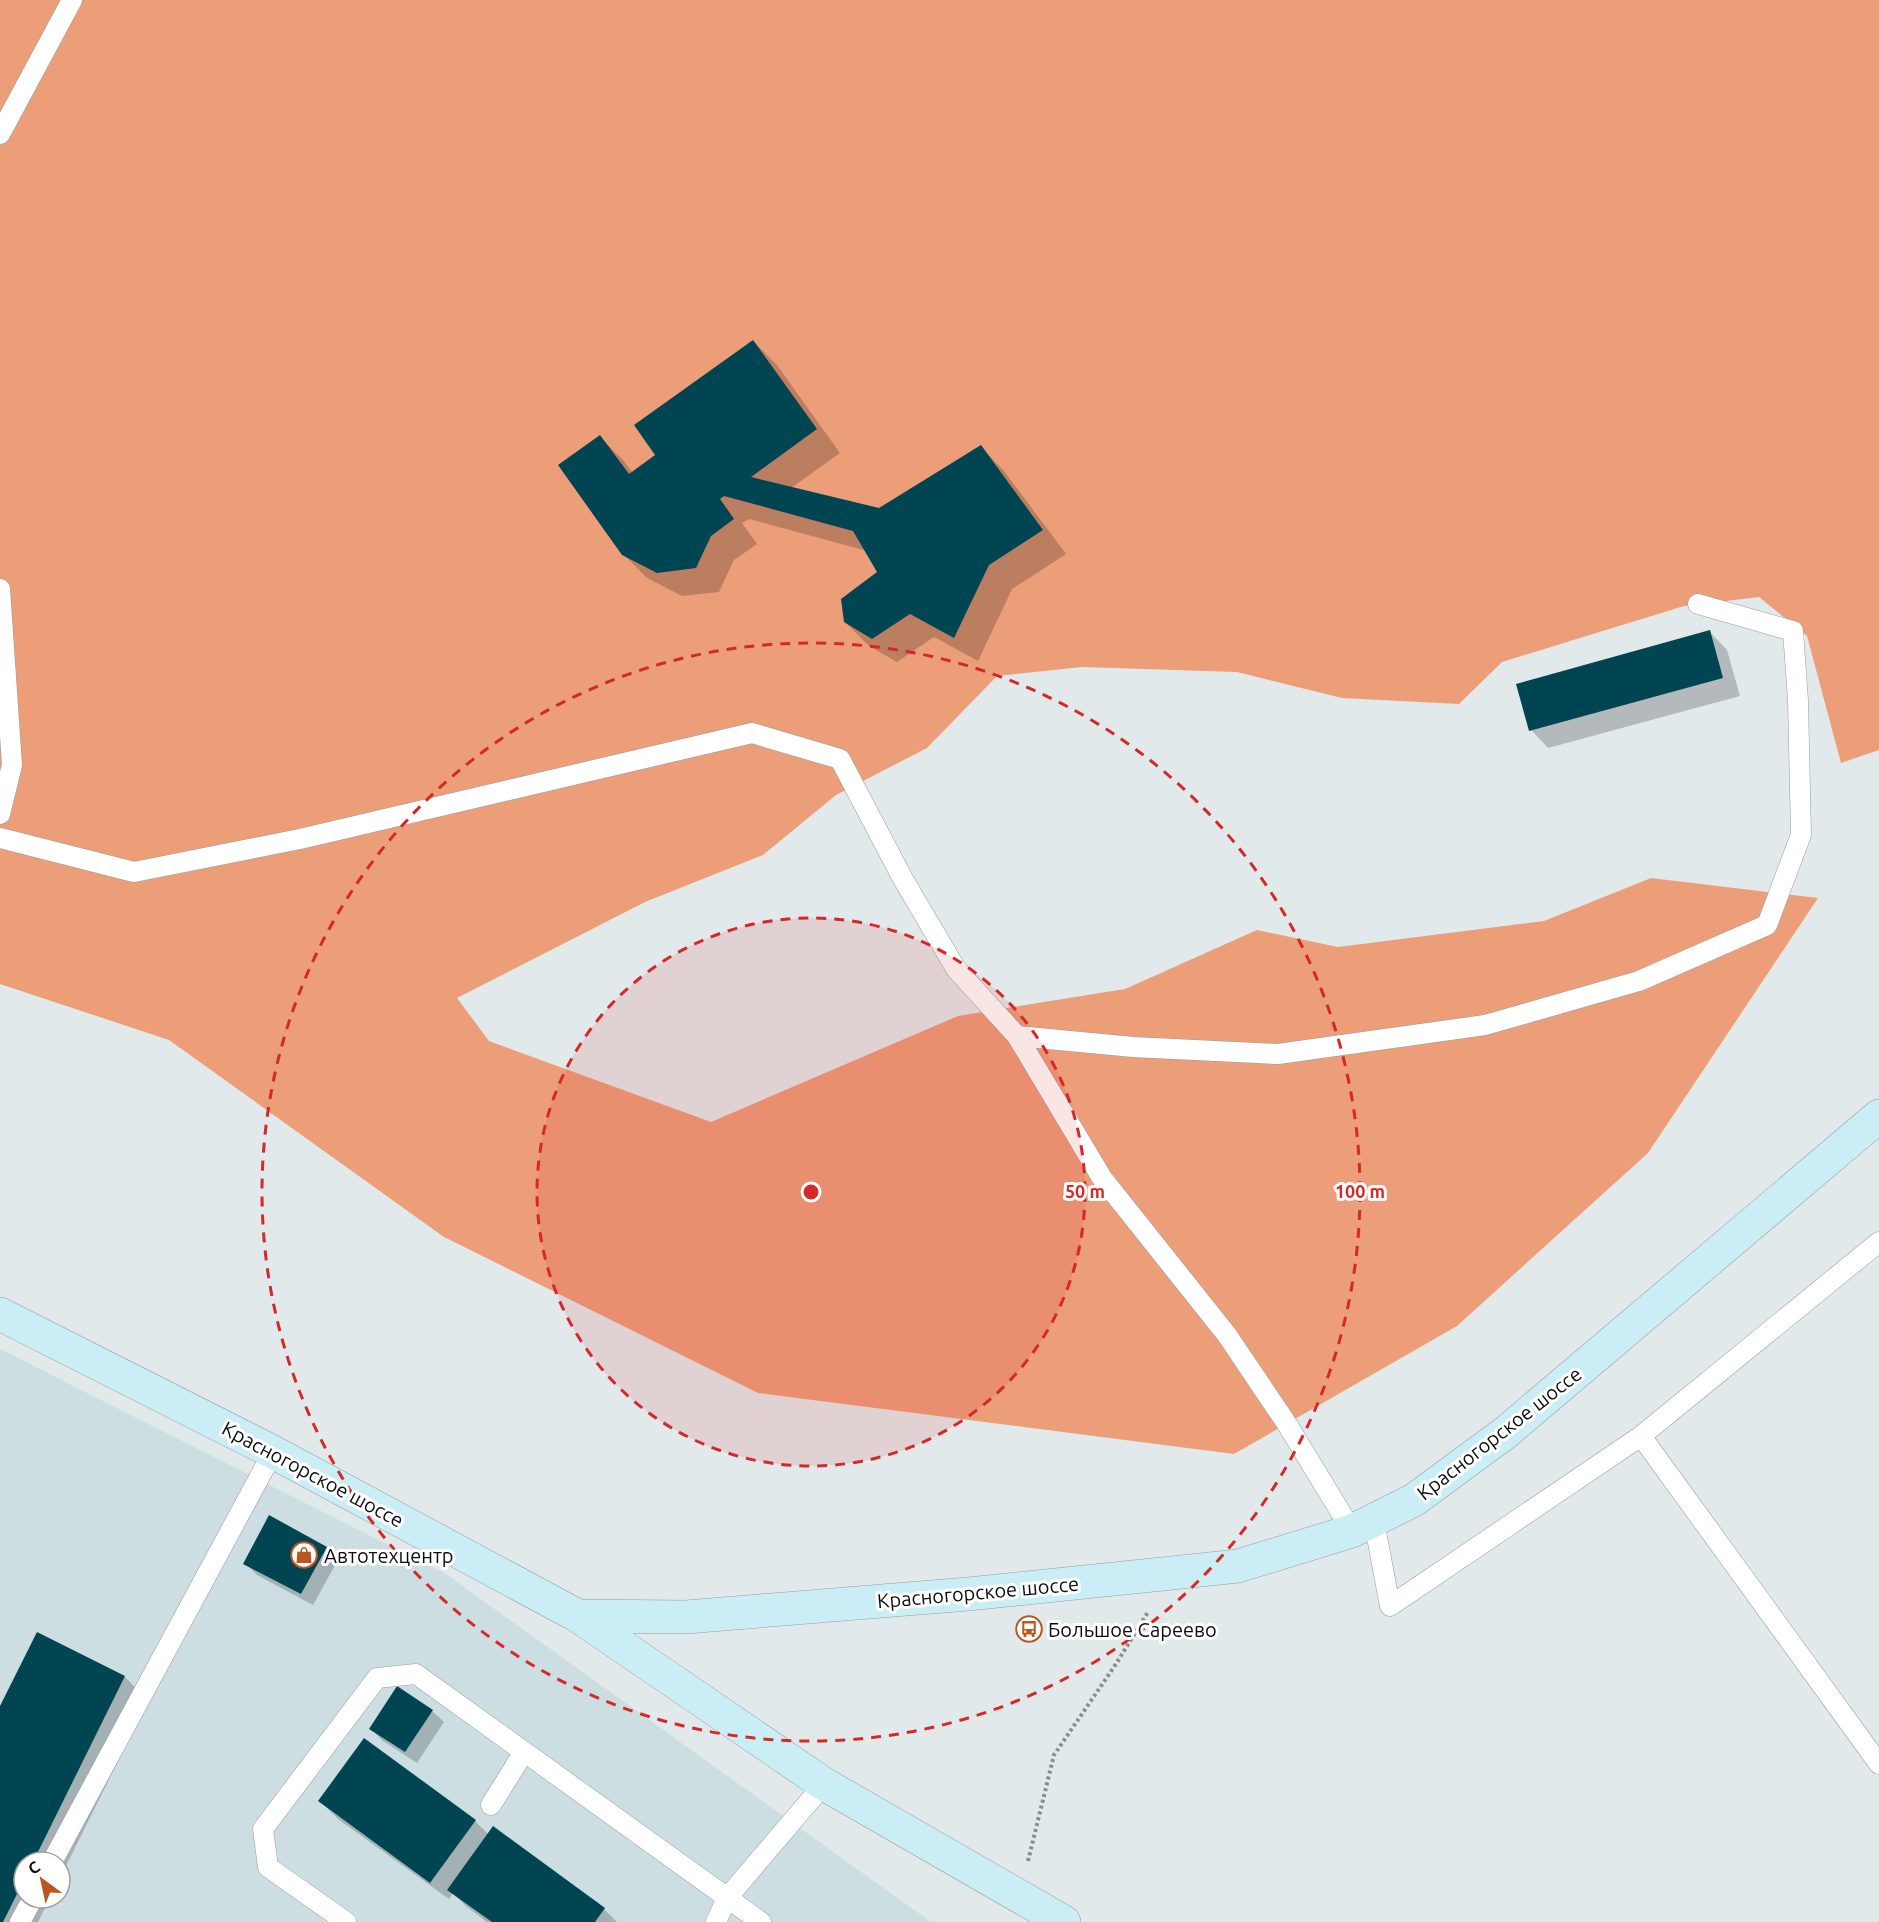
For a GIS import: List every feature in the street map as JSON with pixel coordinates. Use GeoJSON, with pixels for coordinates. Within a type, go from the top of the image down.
{"type":"FeatureCollection","features":[{"type":"Feature","properties":{"kind":"main road","name":"Красногорское шоссе"},"geometry":{"type":"LineString","coordinates":[[0,1314],[273,1452],[578,1616],[686,1617],[968,1594],[1172,1573],[1238,1566],[1363,1526],[1414,1500],[1505,1433],[1879,1116]]}},
{"type":"Feature","properties":{"kind":"main road"},"geometry":{"type":"LineString","coordinates":[[578,1616],[824,1784],[1065,1922]]}},
{"type":"Feature","properties":{"kind":"lane"},"geometry":{"type":"LineString","coordinates":[[0,134],[72,0]]}},
{"type":"Feature","properties":{"kind":"lane"},"geometry":{"type":"LineString","coordinates":[[0,589],[12,765],[0,814]]}},
{"type":"Feature","properties":{"kind":"lane"},"geometry":{"type":"LineString","coordinates":[[1017,1036],[1133,1047],[1278,1054],[1485,1025],[1639,981],[1767,925],[1801,835],[1798,700],[1793,631],[1698,604]]}},
{"type":"Feature","properties":{"kind":"lane"},"geometry":{"type":"LineString","coordinates":[[0,838],[134,872],[300,839],[752,733],[840,759],[903,879],[956,969],[1017,1036],[1102,1178],[1227,1335],[1287,1424],[1363,1526],[1390,1606],[1641,1436],[1879,1242]]}},
{"type":"Feature","properties":{"kind":"lane"},"geometry":{"type":"LineString","coordinates":[[1641,1436],[1879,1764]]}},
{"type":"Feature","properties":{"kind":"lane"},"geometry":{"type":"LineString","coordinates":[[58,1850],[273,1452]]}},
{"type":"Feature","properties":{"kind":"lane"},"geometry":{"type":"LineString","coordinates":[[346,1922],[268,1867],[263,1829],[377,1678],[416,1674],[761,1922]]}},
{"type":"Feature","properties":{"kind":"lane"},"geometry":{"type":"LineString","coordinates":[[491,1805],[524,1752]]}},
{"type":"Feature","properties":{"kind":"lane"},"geometry":{"type":"LineString","coordinates":[[716,1922],[727,1898],[824,1784]]}},
{"type":"Feature","properties":{"kind":"path"},"geometry":{"type":"LineString","coordinates":[[1020,1897],[1054,1755],[1116,1664],[1172,1573]]}},
{"type":"Feature","properties":{"kind":"shaded area"},"geometry":{"type":"Polygon","coordinates":[[[0,0],[1879,0],[1879,750],[1841,763],[1807,636],[1759,597],[1684,606],[1502,662],[1459,704],[1342,698],[1237,672],[1082,667],[997,676],[927,748],[836,795],[763,855],[645,902],[457,998],[489,1041],[711,1122],[958,1016],[1125,989],[1257,930],[1338,947],[1544,921],[1651,878],[1818,898],[1648,1153],[1457,1326],[1234,1454],[758,1393],[444,1237],[169,1040],[0,984],[0,0]]]}},
{"type":"Feature","properties":{"kind":"shaded area"},"geometry":{"type":"Polygon","coordinates":[[[0,1349],[446,1574],[931,1922],[0,1922],[0,1349]]]}},
{"type":"Feature","properties":{"kind":"building"},"geometry":{"type":"Polygon","coordinates":[[[753,340],[817,429],[751,477],[879,508],[981,445],[1043,530],[989,565],[954,638],[910,614],[872,639],[844,622],[841,599],[877,572],[853,531],[724,496],[720,499],[734,519],[711,536],[696,568],[657,573],[622,555],[558,465],[600,435],[629,474],[655,455],[634,425],[753,340]]]}},
{"type":"Feature","properties":{"kind":"building"},"geometry":{"type":"Polygon","coordinates":[[[1710,630],[1723,678],[1529,731],[1516,684],[1710,630]]]}},
{"type":"Feature","properties":{"kind":"building"},"geometry":{"type":"Polygon","coordinates":[[[269,1515],[327,1547],[301,1594],[243,1564],[269,1515]]]}},
{"type":"Feature","properties":{"kind":"building"},"geometry":{"type":"Polygon","coordinates":[[[37,1632],[125,1676],[39,1850],[12,1850],[12,1904],[3,1922],[0,1922],[0,1706],[37,1632]]]}},
{"type":"Feature","properties":{"kind":"building"},"geometry":{"type":"Polygon","coordinates":[[[397,1686],[433,1710],[405,1752],[369,1729],[397,1686]]]}},
{"type":"Feature","properties":{"kind":"building"},"geometry":{"type":"Polygon","coordinates":[[[364,1738],[476,1820],[430,1883],[318,1801],[364,1738]]]}},
{"type":"Feature","properties":{"kind":"building"},"geometry":{"type":"Polygon","coordinates":[[[493,1826],[605,1908],[595,1922],[492,1922],[447,1890],[493,1826]]]}},
{"type":"Feature","properties":{"kind":"place","name":"Автотехцентр"},"geometry":{"type":"Point","coordinates":[304,1555]}},
{"type":"Feature","properties":{"kind":"place","name":"Большое Сареево"},"geometry":{"type":"Point","coordinates":[1029,1629]}}]}
